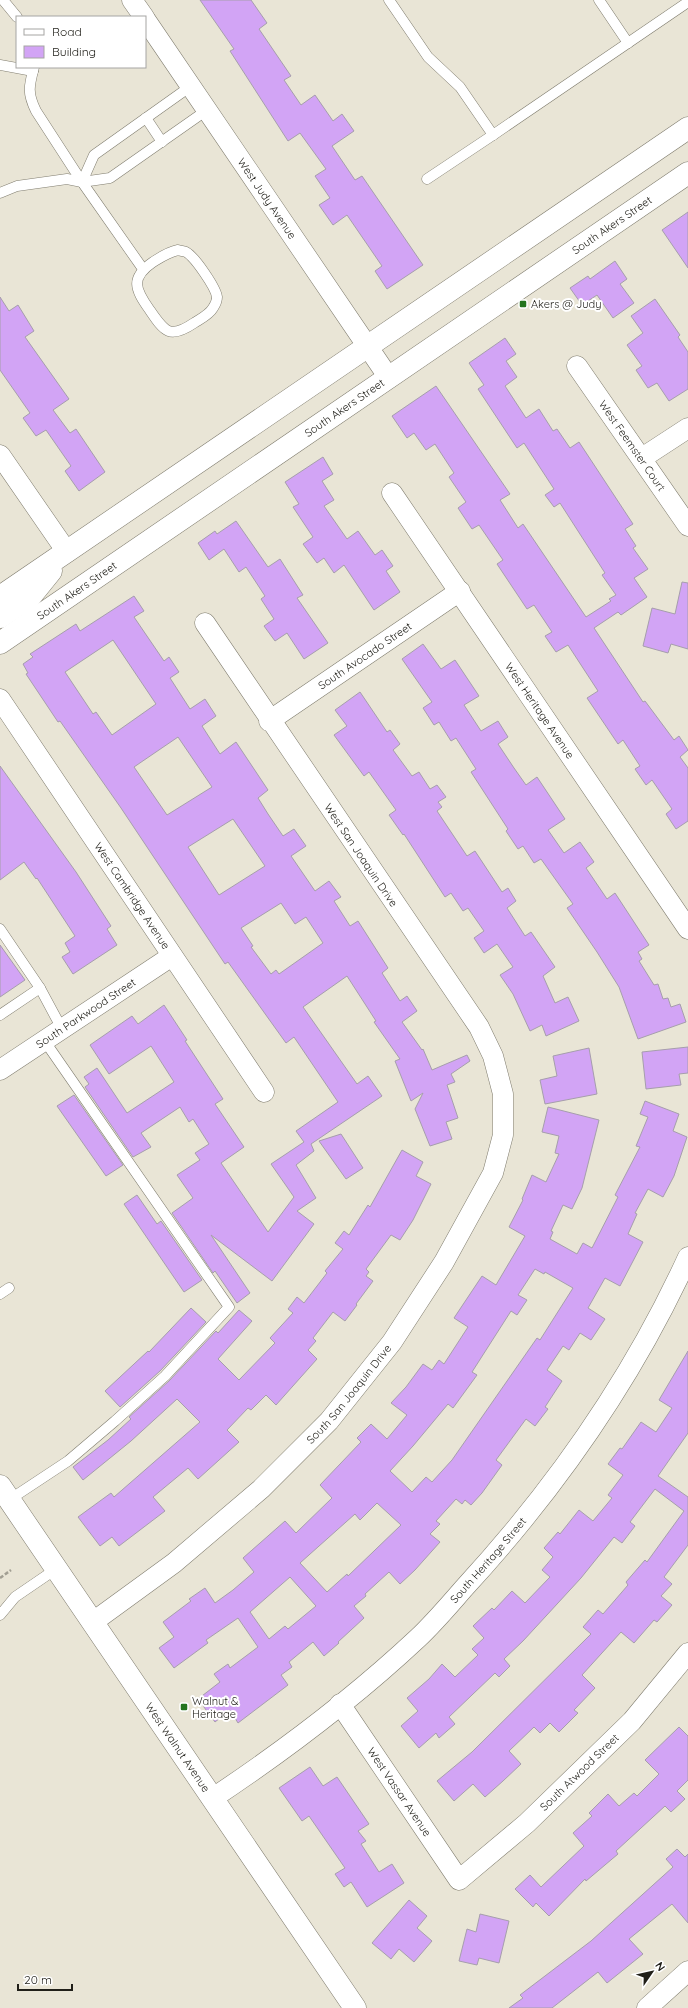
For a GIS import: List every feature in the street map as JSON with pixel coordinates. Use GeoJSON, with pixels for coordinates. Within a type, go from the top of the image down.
{"type":"FeatureCollection","features":[{"type":"Feature","properties":{"kind":"main road"},"geometry":{"type":"LineString","coordinates":[[0,597],[688,128]]}},
{"type":"Feature","properties":{"kind":"main road","name":"South Akers Street"},"geometry":{"type":"LineString","coordinates":[[0,643],[688,173]]}},
{"type":"Feature","properties":{"kind":"main road"},"geometry":{"type":"LineString","coordinates":[[0,617],[30,597],[67,552]]}},
{"type":"Feature","properties":{"kind":"main road","name":"West Walnut Avenue"},"geometry":{"type":"LineString","coordinates":[[5,1493],[355,2008]]}},
{"type":"Feature","properties":{"kind":"street","name":"West Judy Avenue"},"geometry":{"type":"LineString","coordinates":[[132,0],[143,16]]}},
{"type":"Feature","properties":{"kind":"street","name":"West Judy Avenue"},"geometry":{"type":"LineString","coordinates":[[146,21],[389,378]]}},
{"type":"Feature","properties":{"kind":"street","name":"West Feemster Court"},"geometry":{"type":"LineString","coordinates":[[577,366],[688,526]]}},
{"type":"Feature","properties":{"kind":"street"},"geometry":{"type":"LineString","coordinates":[[642,458],[688,428]]}},
{"type":"Feature","properties":{"kind":"street"},"geometry":{"type":"LineString","coordinates":[[0,455],[67,552]]}},
{"type":"Feature","properties":{"kind":"street","name":"West Heritage Avenue"},"geometry":{"type":"LineString","coordinates":[[392,493],[460,591],[688,929]]}},
{"type":"Feature","properties":{"kind":"street","name":"South Avocado Street"},"geometry":{"type":"LineString","coordinates":[[269,720],[460,591]]}},
{"type":"Feature","properties":{"kind":"street","name":"West San Joaquin Drive"},"geometry":{"type":"LineString","coordinates":[[205,623],[269,720],[479,1027],[493,1056],[503,1094]]}},
{"type":"Feature","properties":{"kind":"street","name":"West Cambridge Avenue"},"geometry":{"type":"LineString","coordinates":[[0,699],[264,1092]]}},
{"type":"Feature","properties":{"kind":"street","name":"South Parkwood Street"},"geometry":{"type":"LineString","coordinates":[[0,1070],[172,956]]}},
{"type":"Feature","properties":{"kind":"street","name":"South San Joaquin Drive"},"geometry":{"type":"LineString","coordinates":[[93,1622],[174,1563],[230,1517],[261,1488],[329,1421],[392,1342],[444,1262],[493,1173],[503,1135],[503,1094]]}},
{"type":"Feature","properties":{"kind":"street","name":"South Heritage Street"},"geometry":{"type":"LineString","coordinates":[[213,1798],[276,1754],[340,1704],[419,1637],[492,1557],[551,1484],[614,1393],[666,1305],[688,1256]]}},
{"type":"Feature","properties":{"kind":"street","name":"South Atwood Street"},"geometry":{"type":"LineString","coordinates":[[459,1880],[527,1823],[632,1721],[688,1653]]}},
{"type":"Feature","properties":{"kind":"street","name":"West Vassar Avenue"},"geometry":{"type":"LineString","coordinates":[[340,1704],[459,1880]]}},
{"type":"Feature","properties":{"kind":"street"},"geometry":{"type":"LineString","coordinates":[[647,2008],[688,1971]]}},
{"type":"Feature","properties":{"kind":"lane"},"geometry":{"type":"LineString","coordinates":[[3,0],[16,16]]}},
{"type":"Feature","properties":{"kind":"lane"},"geometry":{"type":"LineString","coordinates":[[389,0],[428,57],[460,87],[492,135]]}},
{"type":"Feature","properties":{"kind":"lane"},"geometry":{"type":"LineString","coordinates":[[599,0],[628,43]]}},
{"type":"Feature","properties":{"kind":"lane"},"geometry":{"type":"LineString","coordinates":[[427,179],[688,2]]}},
{"type":"Feature","properties":{"kind":"lane"},"geometry":{"type":"LineString","coordinates":[[0,65],[16,67]]}},
{"type":"Feature","properties":{"kind":"lane"},"geometry":{"type":"LineString","coordinates":[[34,69],[29,88],[30,99],[36,111],[82,182],[143,269]]}},
{"type":"Feature","properties":{"kind":"lane"},"geometry":{"type":"LineString","coordinates":[[82,182],[94,155],[191,86]]}},
{"type":"Feature","properties":{"kind":"lane"},"geometry":{"type":"LineString","coordinates":[[0,193],[17,186],[67,179],[82,182],[110,178],[207,110]]}},
{"type":"Feature","properties":{"kind":"lane"},"geometry":{"type":"LineString","coordinates":[[146,118],[162,142]]}},
{"type":"Feature","properties":{"kind":"lane"},"geometry":{"type":"LineString","coordinates":[[178,250],[186,252],[193,258],[214,288],[217,297],[215,305],[211,311],[183,330],[177,332],[168,331],[162,328],[139,294],[137,279],[143,269],[169,252],[178,250]]}},
{"type":"Feature","properties":{"kind":"lane"},"geometry":{"type":"LineString","coordinates":[[0,928],[40,988],[62,1029]]}},
{"type":"Feature","properties":{"kind":"lane"},"geometry":{"type":"LineString","coordinates":[[0,1015],[40,988]]}},
{"type":"Feature","properties":{"kind":"lane"},"geometry":{"type":"LineString","coordinates":[[5,1493],[68,1461],[165,1376],[229,1308],[44,1040]]}},
{"type":"Feature","properties":{"kind":"lane"},"geometry":{"type":"LineString","coordinates":[[0,1615],[15,1597],[56,1569]]}},
{"type":"Feature","properties":{"kind":"lane"},"geometry":{"type":"LineString","coordinates":[[0,1601],[15,1597]]}},
{"type":"Feature","properties":{"kind":"path"},"geometry":{"type":"LineString","coordinates":[[0,1578],[11,1570]]}},
{"type":"Feature","properties":{"kind":"building"},"geometry":{"type":"Polygon","coordinates":[[[200,0],[251,0],[267,23],[259,29],[291,76],[284,80],[301,105],[315,95],[333,121],[342,114],[354,131],[332,146],[355,180],[362,176],[423,265],[387,289],[375,271],[382,266],[347,215],[333,225],[319,205],[330,198],[315,176],[326,169],[300,133],[288,141],[230,51],[234,49],[200,0]]]}},
{"type":"Feature","properties":{"kind":"building"},"geometry":{"type":"Polygon","coordinates":[[[688,212],[688,268],[662,230],[688,212]]]}},
{"type":"Feature","properties":{"kind":"building"},"geometry":{"type":"Polygon","coordinates":[[[615,261],[627,279],[620,284],[634,303],[613,318],[597,295],[582,305],[570,288],[588,276],[590,279],[615,261]]]}},
{"type":"Feature","properties":{"kind":"building"},"geometry":{"type":"Polygon","coordinates":[[[0,297],[9,311],[18,305],[34,331],[25,337],[69,399],[53,410],[70,433],[76,429],[105,472],[79,491],[65,471],[71,466],[46,430],[36,436],[23,418],[30,413],[0,370],[0,297]]]}},
{"type":"Feature","properties":{"kind":"building"},"geometry":{"type":"Polygon","coordinates":[[[655,299],[680,335],[678,337],[688,352],[688,389],[669,401],[657,383],[648,388],[636,370],[642,366],[627,345],[643,333],[631,316],[655,299]]]}},
{"type":"Feature","properties":{"kind":"building"},"geometry":{"type":"Polygon","coordinates":[[[505,338],[516,354],[506,361],[517,377],[505,386],[526,418],[539,409],[553,431],[557,429],[570,448],[579,442],[633,524],[625,529],[636,546],[633,548],[648,569],[634,578],[647,597],[621,615],[618,612],[594,628],[643,702],[645,701],[674,740],[679,736],[688,750],[680,757],[688,768],[688,821],[676,829],[666,814],[672,809],[652,780],[646,785],[635,769],[640,766],[623,740],[618,744],[587,698],[598,691],[568,645],[556,652],[545,636],[552,632],[534,605],[527,609],[497,564],[503,560],[479,525],[472,529],[458,508],[466,502],[449,477],[454,473],[435,444],[426,450],[414,433],[407,438],[392,416],[436,386],[510,494],[500,500],[518,528],[523,524],[586,617],[611,601],[609,599],[616,595],[602,575],[605,573],[560,503],[554,507],[545,495],[554,489],[524,443],[517,448],[478,389],[484,385],[469,363],[505,338]]]}},
{"type":"Feature","properties":{"kind":"building"},"geometry":{"type":"Polygon","coordinates":[[[323,457],[333,474],[322,481],[334,500],[324,506],[347,539],[358,531],[375,555],[382,550],[393,566],[386,571],[400,592],[374,610],[344,565],[334,573],[324,558],[317,563],[303,544],[313,537],[293,507],[299,504],[285,482],[323,457]]]}},
{"type":"Feature","properties":{"kind":"building"},"geometry":{"type":"Polygon","coordinates":[[[236,521],[268,567],[280,559],[303,595],[297,598],[328,643],[304,659],[287,633],[275,641],[264,626],[274,619],[261,599],[265,596],[246,567],[239,572],[224,549],[209,560],[198,543],[215,531],[217,534],[236,521]]]}},
{"type":"Feature","properties":{"kind":"building"},"geometry":{"type":"Polygon","coordinates":[[[682,582],[688,583],[688,649],[671,644],[668,653],[643,646],[652,608],[675,614],[682,582]]]}},
{"type":"Feature","properties":{"kind":"building"},"geometry":{"type":"Polygon","coordinates":[[[134,596],[144,611],[134,617],[164,661],[169,657],[179,672],[170,678],[190,709],[205,699],[216,716],[202,726],[220,754],[236,742],[268,790],[258,798],[268,814],[283,836],[294,829],[306,846],[291,856],[315,891],[329,881],[341,897],[334,901],[350,926],[358,921],[388,968],[382,973],[400,1001],[407,996],[417,1011],[402,1022],[422,1050],[423,1049],[432,1070],[467,1055],[470,1061],[451,1074],[455,1082],[447,1085],[458,1118],[446,1122],[452,1139],[430,1146],[415,1109],[423,1093],[411,1101],[395,1061],[400,1059],[374,1022],[376,1021],[347,976],[303,1007],[357,1084],[368,1076],[382,1096],[311,1144],[314,1151],[296,1165],[316,1198],[297,1211],[314,1224],[272,1281],[211,1235],[250,1293],[237,1303],[215,1271],[213,1273],[172,1213],[193,1198],[177,1175],[200,1160],[195,1153],[209,1144],[193,1119],[189,1122],[180,1107],[141,1133],[151,1147],[133,1157],[85,1087],[89,1084],[84,1077],[97,1068],[127,1113],[174,1082],[151,1046],[109,1074],[90,1045],[132,1016],[138,1024],[164,1005],[187,1040],[185,1041],[223,1099],[215,1104],[244,1147],[221,1163],[268,1232],[294,1197],[271,1164],[304,1142],[296,1131],[338,1102],[294,1037],[286,1043],[228,962],[225,964],[121,808],[60,721],[58,722],[26,674],[28,673],[23,664],[33,657],[30,654],[76,624],[80,631],[134,596]],[[113,640],[65,672],[93,714],[96,712],[112,735],[156,704],[113,640]],[[178,737],[134,767],[167,815],[212,787],[178,737]],[[233,819],[188,847],[219,895],[265,866],[233,819]],[[281,903],[241,928],[253,946],[251,947],[271,974],[276,970],[279,974],[323,943],[306,917],[295,924],[281,903]]]}},
{"type":"Feature","properties":{"kind":"building"},"geometry":{"type":"Polygon","coordinates":[[[423,644],[441,669],[455,660],[479,696],[464,705],[481,731],[498,721],[508,737],[498,744],[514,768],[526,785],[537,777],[565,819],[548,830],[564,853],[580,842],[594,862],[586,868],[607,899],[615,893],[649,945],[638,952],[642,959],[639,961],[654,985],[658,984],[663,999],[668,998],[671,1007],[680,1004],[686,1022],[638,1039],[619,987],[567,908],[573,904],[541,859],[534,863],[523,846],[518,849],[506,831],[508,829],[471,772],[476,769],[456,738],[451,741],[439,722],[434,725],[423,708],[432,702],[402,659],[423,644]]]}},
{"type":"Feature","properties":{"kind":"building"},"geometry":{"type":"Polygon","coordinates":[[[360,692],[387,732],[390,730],[400,744],[393,750],[412,776],[419,772],[430,789],[437,785],[446,797],[438,802],[442,807],[437,811],[467,856],[475,851],[502,892],[508,888],[516,901],[507,908],[525,936],[531,932],[555,967],[543,976],[555,1003],[568,997],[579,1021],[546,1036],[542,1025],[530,1031],[513,994],[500,975],[513,967],[497,944],[484,953],[474,938],[484,931],[468,908],[463,911],[451,893],[445,897],[404,834],[403,835],[389,815],[396,810],[369,772],[364,776],[334,735],[347,726],[335,710],[360,692]]]}},
{"type":"Feature","properties":{"kind":"building"},"geometry":{"type":"Polygon","coordinates":[[[0,766],[76,872],[111,926],[107,929],[117,945],[73,974],[62,957],[70,952],[65,943],[75,936],[37,878],[36,879],[24,862],[0,880],[0,766]]]}},
{"type":"Feature","properties":{"kind":"building"},"geometry":{"type":"Polygon","coordinates":[[[0,945],[25,980],[0,997],[0,945]]]}},
{"type":"Feature","properties":{"kind":"building"},"geometry":{"type":"Polygon","coordinates":[[[688,1047],[688,1073],[679,1074],[681,1085],[646,1089],[642,1052],[688,1047]]]}},
{"type":"Feature","properties":{"kind":"building"},"geometry":{"type":"Polygon","coordinates":[[[589,1048],[597,1094],[545,1104],[540,1080],[557,1076],[553,1056],[589,1048]]]}},
{"type":"Feature","properties":{"kind":"building"},"geometry":{"type":"Polygon","coordinates":[[[74,1095],[123,1165],[106,1176],[57,1106],[74,1095]]]}},
{"type":"Feature","properties":{"kind":"building"},"geometry":{"type":"Polygon","coordinates":[[[645,1101],[679,1114],[673,1131],[687,1137],[674,1176],[663,1197],[648,1189],[635,1213],[637,1214],[628,1234],[643,1242],[620,1286],[605,1278],[588,1308],[605,1319],[591,1340],[580,1333],[569,1350],[563,1346],[547,1370],[562,1381],[545,1407],[548,1409],[535,1426],[526,1419],[496,1460],[502,1465],[482,1493],[471,1505],[465,1500],[462,1504],[456,1499],[436,1521],[440,1524],[430,1534],[440,1542],[415,1570],[400,1584],[389,1572],[354,1606],[364,1618],[338,1642],[339,1643],[324,1656],[313,1642],[289,1662],[292,1667],[281,1675],[288,1685],[238,1723],[230,1710],[215,1722],[198,1699],[220,1682],[214,1674],[228,1664],[230,1668],[258,1647],[238,1618],[206,1640],[208,1643],[174,1668],[159,1648],[174,1637],[163,1622],[191,1601],[189,1599],[205,1588],[215,1603],[233,1590],[254,1572],[243,1558],[285,1521],[296,1533],[332,1498],[320,1485],[361,1442],[357,1438],[371,1424],[387,1439],[407,1415],[391,1403],[406,1387],[423,1364],[432,1370],[439,1360],[444,1364],[468,1327],[454,1318],[482,1276],[496,1285],[525,1236],[509,1227],[523,1200],[522,1199],[532,1175],[546,1182],[559,1154],[555,1153],[559,1136],[542,1132],[548,1107],[599,1120],[582,1188],[572,1209],[563,1205],[551,1231],[553,1232],[550,1239],[577,1254],[583,1243],[592,1248],[618,1197],[615,1195],[640,1147],[636,1146],[648,1117],[640,1114],[645,1101]],[[535,1269],[518,1295],[527,1300],[517,1315],[511,1311],[472,1372],[477,1375],[453,1408],[448,1404],[390,1471],[412,1492],[426,1477],[432,1482],[452,1460],[537,1338],[540,1340],[573,1288],[545,1272],[544,1274],[535,1269]],[[377,1503],[360,1520],[355,1514],[300,1563],[327,1592],[347,1574],[348,1576],[401,1525],[377,1503]],[[290,1577],[250,1612],[269,1639],[285,1626],[288,1629],[316,1606],[290,1577]]]}},
{"type":"Feature","properties":{"kind":"building"},"geometry":{"type":"Polygon","coordinates":[[[341,1134],[363,1168],[346,1179],[319,1141],[341,1134]]]}},
{"type":"Feature","properties":{"kind":"building"},"geometry":{"type":"Polygon","coordinates":[[[402,1150],[423,1162],[416,1176],[431,1184],[413,1220],[400,1240],[391,1235],[366,1269],[369,1272],[366,1276],[373,1281],[345,1321],[333,1312],[313,1338],[316,1341],[308,1350],[317,1359],[276,1405],[266,1395],[251,1410],[248,1408],[227,1430],[239,1442],[198,1479],[188,1468],[153,1497],[165,1511],[119,1546],[112,1537],[100,1546],[78,1517],[111,1493],[114,1497],[200,1422],[177,1399],[131,1441],[83,1480],[73,1467],[108,1440],[131,1419],[129,1417],[169,1381],[216,1331],[218,1333],[239,1310],[252,1321],[218,1359],[239,1380],[275,1343],[270,1338],[293,1313],[288,1309],[297,1297],[304,1303],[327,1273],[325,1271],[343,1249],[335,1243],[344,1231],[349,1235],[368,1205],[370,1207],[402,1150]]]}},
{"type":"Feature","properties":{"kind":"building"},"geometry":{"type":"Polygon","coordinates":[[[137,1195],[157,1224],[161,1221],[202,1280],[184,1292],[124,1204],[137,1195]]]}},
{"type":"Feature","properties":{"kind":"building"},"geometry":{"type":"Polygon","coordinates":[[[191,1308],[206,1322],[160,1371],[120,1407],[105,1391],[148,1351],[149,1352],[191,1308]]]}},
{"type":"Feature","properties":{"kind":"building"},"geometry":{"type":"Polygon","coordinates":[[[688,1351],[688,1433],[658,1476],[688,1497],[688,1545],[664,1577],[672,1584],[661,1596],[672,1605],[657,1622],[654,1620],[634,1643],[621,1632],[582,1675],[595,1688],[574,1710],[578,1713],[559,1732],[550,1723],[540,1733],[534,1727],[509,1751],[521,1764],[503,1781],[485,1797],[473,1784],[454,1801],[437,1781],[472,1752],[591,1634],[583,1627],[598,1610],[603,1614],[628,1585],[626,1582],[645,1560],[647,1562],[684,1511],[655,1489],[630,1522],[635,1526],[622,1543],[614,1537],[581,1578],[523,1641],[504,1659],[510,1666],[499,1677],[495,1673],[449,1717],[455,1724],[439,1738],[436,1733],[419,1748],[401,1726],[418,1711],[407,1698],[429,1679],[442,1664],[455,1677],[478,1655],[472,1649],[484,1638],[473,1626],[492,1608],[494,1610],[512,1591],[525,1603],[550,1577],[542,1570],[553,1557],[544,1548],[558,1532],[560,1534],[579,1510],[593,1521],[612,1498],[608,1495],[623,1475],[608,1464],[620,1448],[622,1449],[641,1422],[656,1432],[672,1408],[659,1400],[688,1351]]]}},
{"type":"Feature","properties":{"kind":"building"},"geometry":{"type":"Polygon","coordinates":[[[679,1727],[688,1736],[688,1780],[677,1791],[685,1799],[671,1812],[665,1806],[616,1851],[618,1854],[586,1881],[585,1879],[549,1916],[536,1903],[533,1907],[515,1889],[530,1875],[541,1887],[584,1846],[573,1833],[592,1816],[589,1813],[608,1794],[619,1806],[634,1793],[637,1796],[659,1774],[645,1760],[679,1727]]]}},
{"type":"Feature","properties":{"kind":"building"},"geometry":{"type":"Polygon","coordinates":[[[310,1767],[323,1786],[337,1777],[369,1824],[358,1831],[366,1841],[361,1844],[379,1872],[392,1864],[404,1883],[367,1907],[351,1882],[344,1887],[335,1874],[345,1868],[309,1816],[302,1821],[279,1788],[310,1767]]]}},
{"type":"Feature","properties":{"kind":"building"},"geometry":{"type":"Polygon","coordinates":[[[677,1849],[685,1857],[688,1854],[688,1923],[672,1904],[629,1939],[643,1954],[607,1983],[598,1972],[552,2008],[509,2008],[523,1998],[520,1995],[591,1941],[673,1867],[666,1859],[677,1849]]]}},
{"type":"Feature","properties":{"kind":"building"},"geometry":{"type":"Polygon","coordinates":[[[409,1900],[427,1916],[417,1928],[432,1941],[414,1962],[399,1949],[391,1959],[372,1943],[409,1900]]]}},
{"type":"Feature","properties":{"kind":"building"},"geometry":{"type":"Polygon","coordinates":[[[480,1914],[509,1921],[499,1963],[479,1958],[477,1965],[459,1961],[467,1929],[476,1932],[480,1914]]]}},
{"type":"Feature","properties":{"kind":"place","name":"Akers @ Judy"},"geometry":{"type":"Point","coordinates":[523,304]}},
{"type":"Feature","properties":{"kind":"place","name":"Walnut & Heritage"},"geometry":{"type":"Point","coordinates":[184,1707]}}]}
